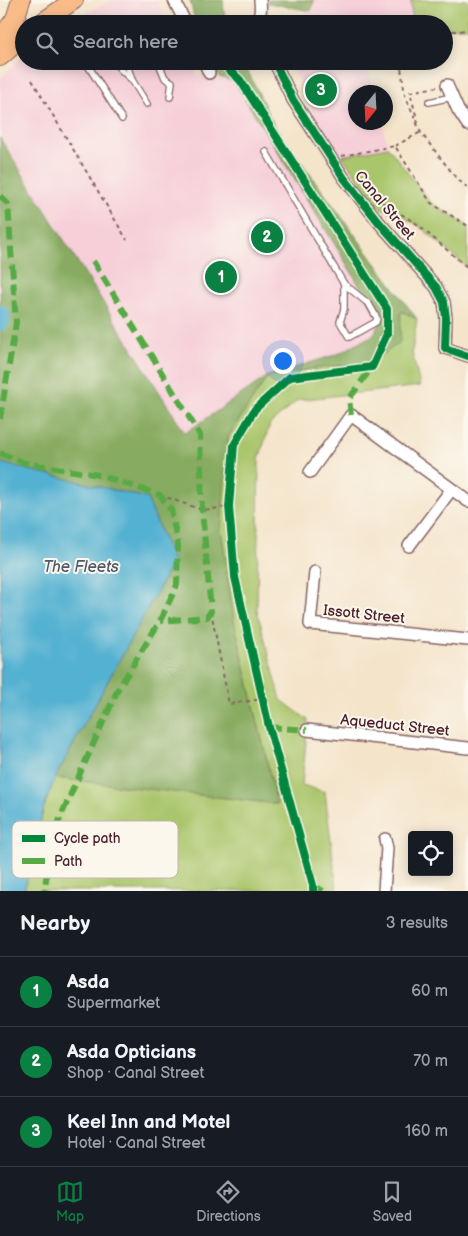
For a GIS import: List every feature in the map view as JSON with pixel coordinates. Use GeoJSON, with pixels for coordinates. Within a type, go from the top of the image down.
{"type":"FeatureCollection","features":[{"type":"Feature","properties":{"kind":"main road"},"geometry":{"type":"LineString","coordinates":[[54,15],[74,0]]}},
{"type":"Feature","properties":{"kind":"main road"},"geometry":{"type":"LineString","coordinates":[[0,39],[18,7]]}},
{"type":"Feature","properties":{"kind":"main road"},"geometry":{"type":"LineString","coordinates":[[0,57],[15,44]]}},
{"type":"Feature","properties":{"kind":"street"},"geometry":{"type":"LineString","coordinates":[[174,0],[182,15]]}},
{"type":"Feature","properties":{"kind":"street"},"geometry":{"type":"LineString","coordinates":[[260,0],[260,15]]}},
{"type":"Feature","properties":{"kind":"street","name":"Canal Street"},"geometry":{"type":"LineString","coordinates":[[278,70],[293,100],[344,178],[377,220],[436,287],[444,302],[446,318],[445,348],[468,356]]}},
{"type":"Feature","properties":{"kind":"street"},"geometry":{"type":"LineString","coordinates":[[447,85],[468,125]]}},
{"type":"Feature","properties":{"kind":"street"},"geometry":{"type":"LineString","coordinates":[[310,472],[351,415],[468,501]]}},
{"type":"Feature","properties":{"kind":"street"},"geometry":{"type":"LineString","coordinates":[[409,546],[451,490]]}},
{"type":"Feature","properties":{"kind":"street","name":"Issott Street"},"geometry":{"type":"LineString","coordinates":[[315,572],[310,624],[468,640]]}},
{"type":"Feature","properties":{"kind":"street","name":"Aqueduct Street"},"geometry":{"type":"LineString","coordinates":[[314,735],[468,748]]}},
{"type":"Feature","properties":{"kind":"street"},"geometry":{"type":"LineString","coordinates":[[384,839],[387,848],[384,891]]}},
{"type":"Feature","properties":{"kind":"lane"},"geometry":{"type":"LineString","coordinates":[[92,70],[122,119]]}},
{"type":"Feature","properties":{"kind":"lane"},"geometry":{"type":"LineString","coordinates":[[121,70],[132,80]]}},
{"type":"Feature","properties":{"kind":"lane"},"geometry":{"type":"LineString","coordinates":[[129,70],[132,80],[147,104]]}},
{"type":"Feature","properties":{"kind":"lane"},"geometry":{"type":"LineString","coordinates":[[162,70],[165,78],[172,82],[170,97]]}},
{"type":"Feature","properties":{"kind":"lane"},"geometry":{"type":"LineString","coordinates":[[429,102],[452,97]]}},
{"type":"Feature","properties":{"kind":"lane"},"geometry":{"type":"LineString","coordinates":[[266,152],[344,284],[369,304],[377,318],[376,322],[349,337],[340,322],[344,309],[344,284]]}},
{"type":"Feature","properties":{"kind":"path"},"geometry":{"type":"LineString","coordinates":[[453,31],[468,30]]}},
{"type":"Feature","properties":{"kind":"path"},"geometry":{"type":"LineString","coordinates":[[401,70],[405,95],[421,133],[457,179],[468,188]]}},
{"type":"Feature","properties":{"kind":"path"},"geometry":{"type":"LineString","coordinates":[[32,80],[127,240]]}},
{"type":"Feature","properties":{"kind":"path"},"geometry":{"type":"LineString","coordinates":[[331,158],[395,146],[421,133]]}},
{"type":"Feature","properties":{"kind":"path"},"geometry":{"type":"LineString","coordinates":[[395,146],[432,203],[468,226]]}},
{"type":"Feature","properties":{"kind":"path"},"geometry":{"type":"LineString","coordinates":[[368,194],[417,224],[468,268]]}},
{"type":"Feature","properties":{"kind":"path"},"geometry":{"type":"LineString","coordinates":[[160,494],[202,510],[229,503],[230,516]]}},
{"type":"Feature","properties":{"kind":"path"},"geometry":{"type":"LineString","coordinates":[[211,610],[229,704],[263,699]]}},
{"type":"Feature","properties":{"kind":"path"},"geometry":{"type":"LineString","coordinates":[[260,689],[265,708]]}},
{"type":"Feature","properties":{"kind":"shaded area"},"geometry":{"type":"Polygon","coordinates":[[[113,0],[157,0],[164,15],[82,15],[113,0]]]}},
{"type":"Feature","properties":{"kind":"shaded area"},"geometry":{"type":"Polygon","coordinates":[[[314,0],[411,0],[412,15],[300,15],[311,11],[314,0]]]}},
{"type":"Feature","properties":{"kind":"shaded area"},"geometry":{"type":"Polygon","coordinates":[[[15,64],[15,70],[194,70],[197,75],[234,81],[381,322],[373,335],[338,354],[268,376],[185,433],[0,138],[0,78],[15,64]]]}},
{"type":"Feature","properties":{"kind":"shaded area"},"geometry":{"type":"Polygon","coordinates":[[[294,70],[368,70],[372,85],[348,85],[348,130],[384,130],[388,147],[342,156],[313,115],[294,70]]]}},
{"type":"Feature","properties":{"kind":"green space"},"geometry":{"type":"Polygon","coordinates":[[[190,0],[223,0],[224,15],[193,15],[190,0]]]}},
{"type":"Feature","properties":{"kind":"green space"},"geometry":{"type":"Polygon","coordinates":[[[268,0],[314,0],[311,11],[268,3],[268,0]]]}},
{"type":"Feature","properties":{"kind":"green space"},"geometry":{"type":"Polygon","coordinates":[[[411,0],[468,0],[468,27],[453,28],[453,15],[412,15],[411,0]]]}},
{"type":"Feature","properties":{"kind":"green space"},"geometry":{"type":"Polygon","coordinates":[[[216,70],[247,70],[275,127],[417,319],[401,311],[400,342],[369,365],[333,366],[268,376],[338,354],[373,335],[381,322],[234,81],[219,77],[216,70]]]}},
{"type":"Feature","properties":{"kind":"green space"},"geometry":{"type":"Polygon","coordinates":[[[0,138],[185,433],[268,376],[228,437],[221,529],[234,621],[277,804],[55,778],[173,562],[147,498],[0,464],[0,138]]]}},
{"type":"Feature","properties":{"kind":"green space"},"geometry":{"type":"Polygon","coordinates":[[[388,147],[431,203],[468,226],[468,268],[417,224],[379,207],[342,156],[388,147]]]}},
{"type":"Feature","properties":{"kind":"green space"},"geometry":{"type":"Polygon","coordinates":[[[401,310],[417,319],[412,352],[420,386],[298,400],[270,424],[259,459],[257,610],[281,700],[308,720],[302,785],[325,792],[337,891],[24,891],[27,878],[178,878],[178,821],[41,821],[55,778],[277,804],[234,621],[221,529],[228,437],[268,376],[333,366],[369,365],[401,310]]]}},
{"type":"Feature","properties":{"kind":"water","name":"The Fleets"},"geometry":{"type":"Polygon","coordinates":[[[0,464],[147,498],[173,562],[55,778],[41,821],[12,821],[12,878],[27,878],[24,891],[0,891],[0,464]]]}},
{"type":"Feature","properties":{"kind":"waterway"},"geometry":{"type":"LineString","coordinates":[[0,315],[0,321]]}},
{"type":"Feature","properties":{"kind":"marked path"},"geometry":{"type":"LineString","coordinates":[[0,196],[8,204],[16,323],[0,419]]}},
{"type":"Feature","properties":{"kind":"marked path"},"geometry":{"type":"LineString","coordinates":[[93,261],[200,435],[202,510],[211,611],[207,617],[160,621]]}},
{"type":"Feature","properties":{"kind":"marked path"},"geometry":{"type":"LineString","coordinates":[[351,415],[349,399],[372,367]]}},
{"type":"Feature","properties":{"kind":"marked path"},"geometry":{"type":"LineString","coordinates":[[0,453],[25,463],[99,475],[160,495],[171,510],[178,545],[177,585],[160,621],[118,689],[59,821]]}},
{"type":"Feature","properties":{"kind":"marked path"},"geometry":{"type":"LineString","coordinates":[[269,727],[307,730]]}},
{"type":"Feature","properties":{"kind":"marked path"},"geometry":{"type":"LineString","coordinates":[[44,891],[46,878]]}},
{"type":"Feature","properties":{"kind":"marked path"},"geometry":{"type":"LineString","coordinates":[[313,885],[323,891]]}},
{"type":"Feature","properties":{"kind":"cycle path"},"geometry":{"type":"LineString","coordinates":[[229,70],[240,80],[387,309],[387,334],[372,367],[290,377],[255,409],[234,445],[229,507],[235,577],[269,727],[313,885],[313,891]]}},
{"type":"Feature","properties":{"kind":"cycle path"},"geometry":{"type":"LineString","coordinates":[[278,70],[293,100],[344,178],[377,220],[436,287],[444,302],[446,318],[445,348],[468,356]]}},
{"type":"Feature","properties":{"kind":"place","name":"Keel Inn and Motel"},"geometry":{"type":"Point","coordinates":[321,90]}},
{"type":"Feature","properties":{"kind":"place","name":"Asda Opticians"},"geometry":{"type":"Point","coordinates":[267,237]}},
{"type":"Feature","properties":{"kind":"place","name":"Asda"},"geometry":{"type":"Point","coordinates":[221,277]}}]}
